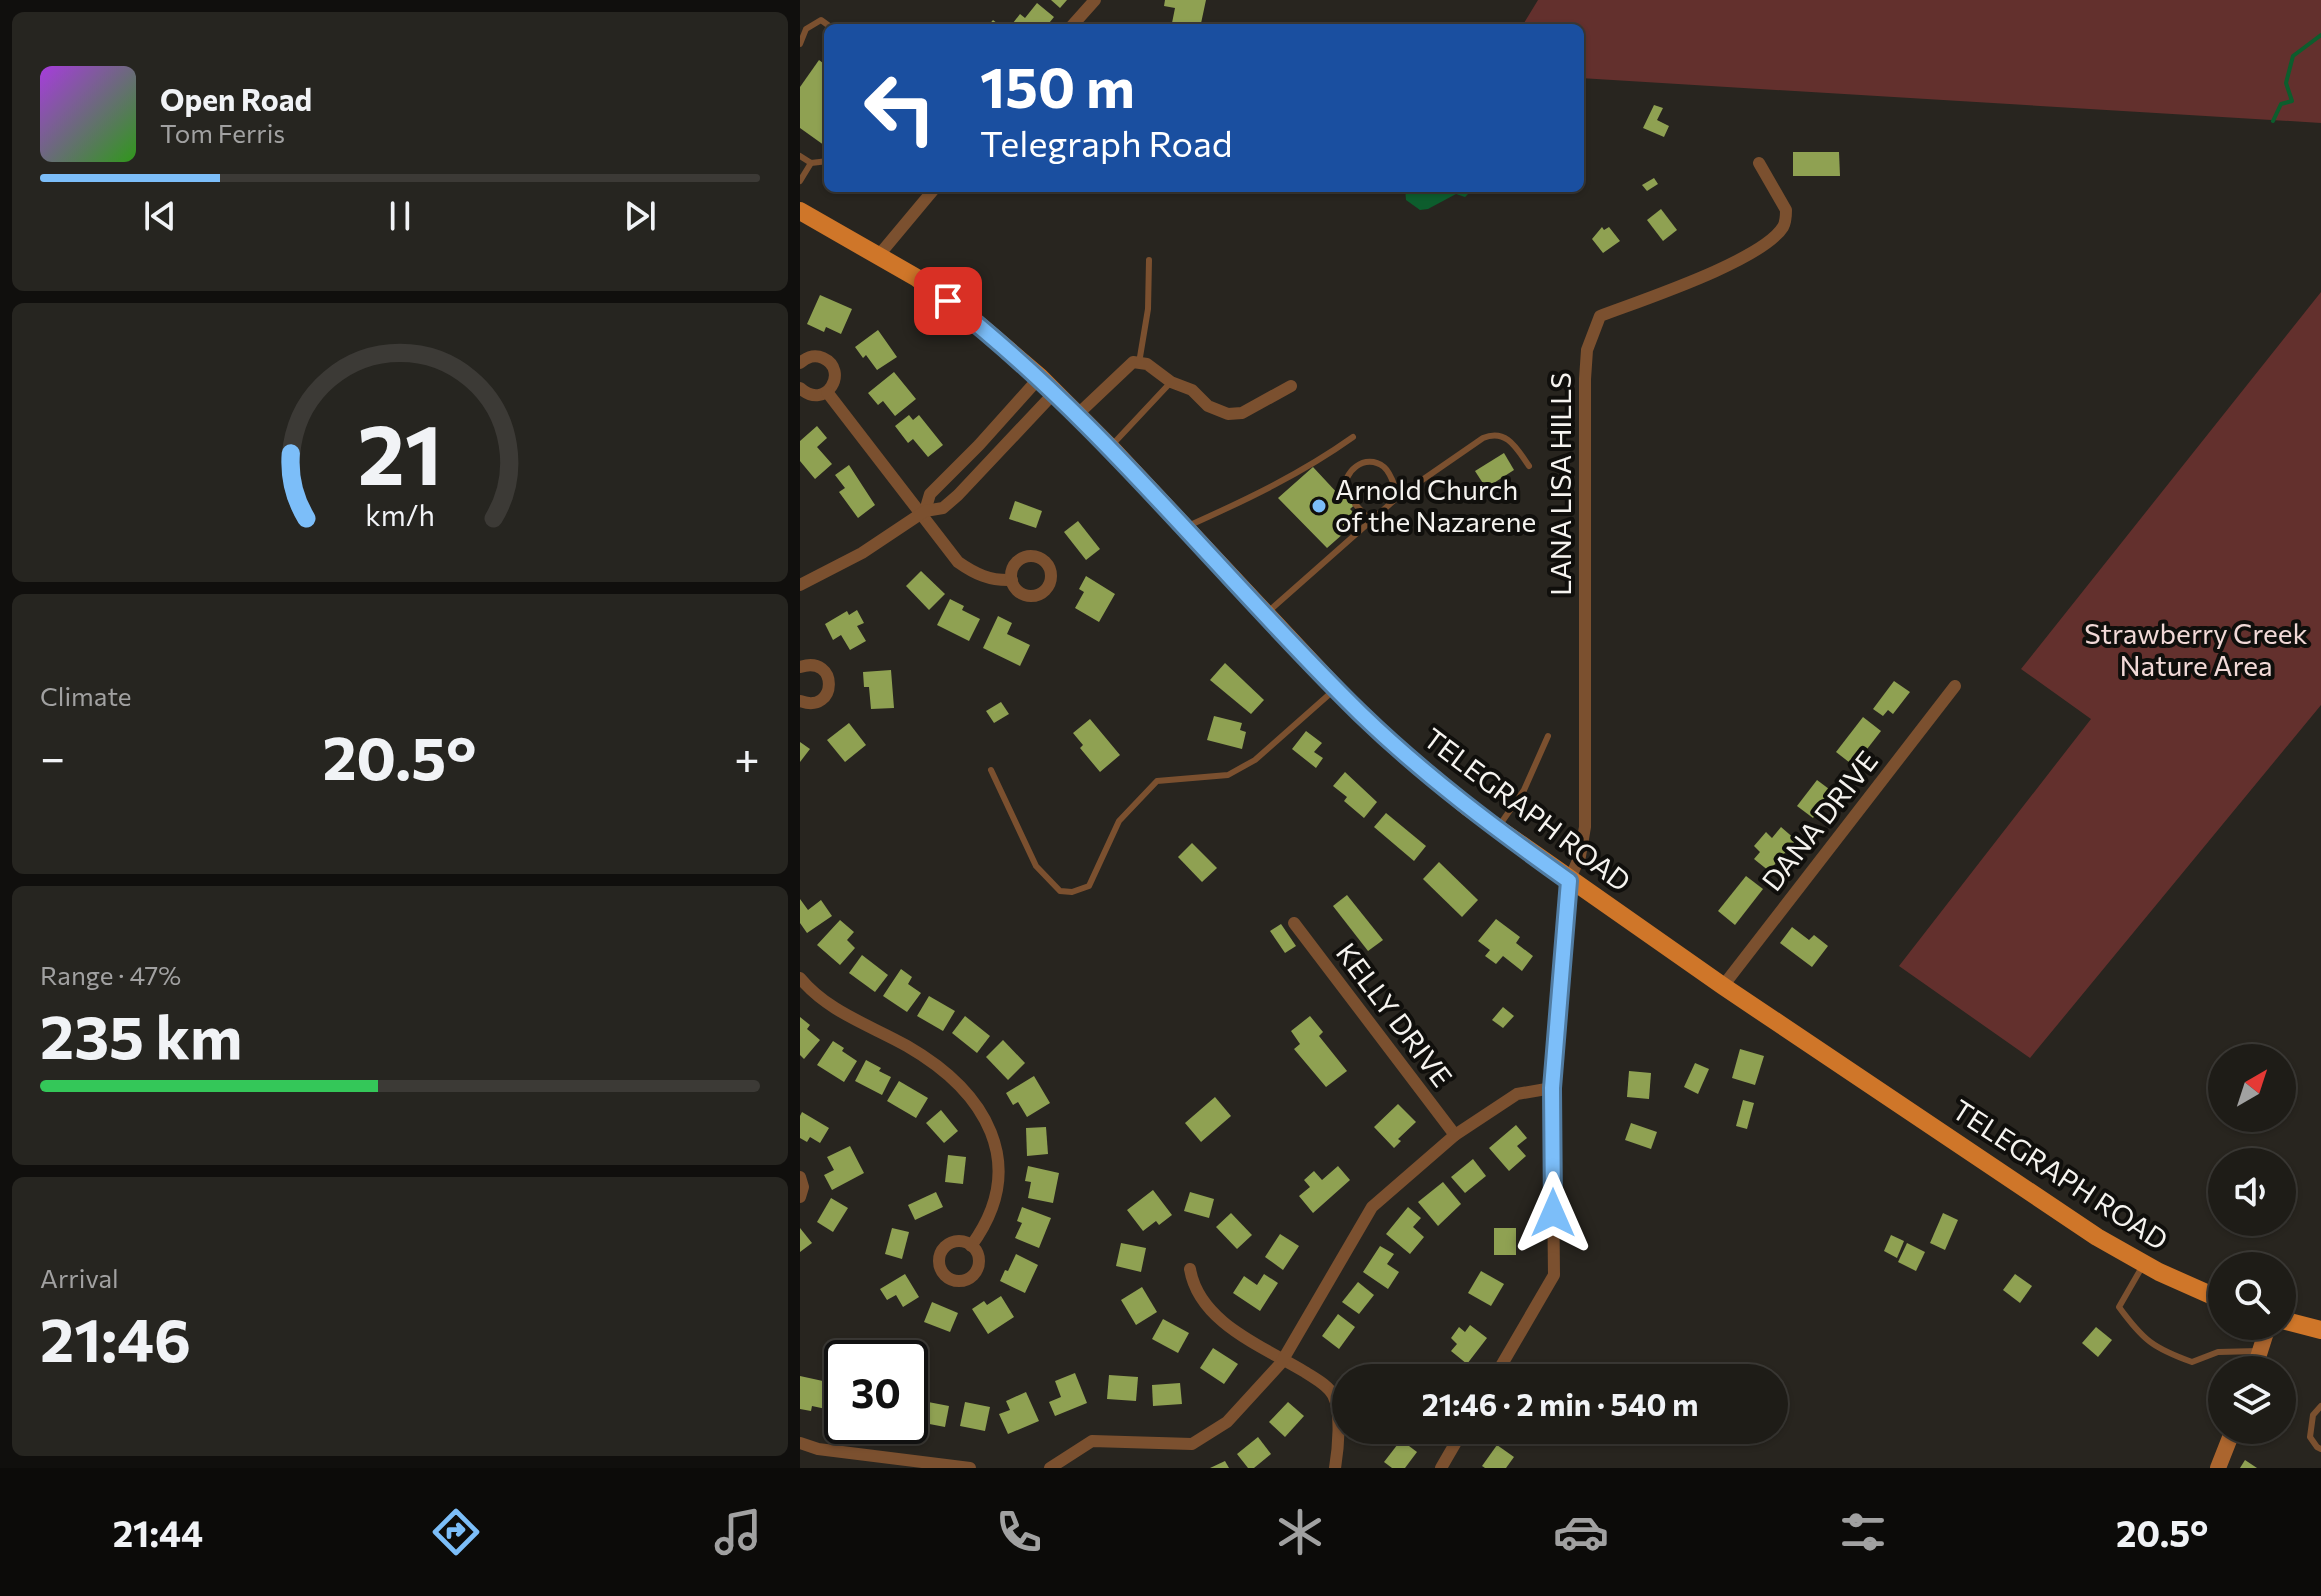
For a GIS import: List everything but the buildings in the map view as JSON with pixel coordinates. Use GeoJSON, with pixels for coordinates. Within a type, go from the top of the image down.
{"type":"FeatureCollection","features":[{"type":"Feature","properties":{"kind":"main road","name":"TELEGRAPH ROAD"},"geometry":{"type":"LineString","coordinates":[[801,213],[879,255],[948,301],[1040,377],[1110,447],[1336,689],[1429,776],[1497,829],[1723,986],[2097,1237],[2144,1264],[2208,1294]]}},
{"type":"Feature","properties":{"kind":"main road"},"geometry":{"type":"LineString","coordinates":[[2296,1324],[2321,1330]]}},
{"type":"Feature","properties":{"kind":"street"},"geometry":{"type":"LineString","coordinates":[[1074,24],[1095,0]]}},
{"type":"Feature","properties":{"kind":"street","name":"LANA LISA HILLS"},"geometry":{"type":"LineString","coordinates":[[1502,1364],[1554,1275],[1552,1088],[1569,881],[1580,856],[1585,827],[1587,350],[1600,316],[1720,269],[1782,229],[1786,210],[1759,163]]}},
{"type":"Feature","properties":{"kind":"street"},"geometry":{"type":"LineString","coordinates":[[879,255],[932,192]]}},
{"type":"Feature","properties":{"kind":"street"},"geometry":{"type":"LineString","coordinates":[[800,363],[814,356],[829,362],[835,377],[827,392]]}},
{"type":"Feature","properties":{"kind":"street"},"geometry":{"type":"LineString","coordinates":[[1078,414],[1133,362],[1147,364],[1171,382],[1192,390],[1208,406],[1228,414],[1242,413],[1291,386]]}},
{"type":"Feature","properties":{"kind":"street"},"geometry":{"type":"LineString","coordinates":[[924,512],[930,494],[1040,377]]}},
{"type":"Feature","properties":{"kind":"street"},"geometry":{"type":"LineString","coordinates":[[800,388],[811,395],[827,392]]}},
{"type":"Feature","properties":{"kind":"street"},"geometry":{"type":"LineString","coordinates":[[827,392],[924,512],[958,562],[990,579],[1012,580]]}},
{"type":"Feature","properties":{"kind":"street"},"geometry":{"type":"LineString","coordinates":[[800,585],[862,553],[924,512],[943,508],[1055,392]]}},
{"type":"Feature","properties":{"kind":"street"},"geometry":{"type":"LineString","coordinates":[[800,667],[810,664],[820,667],[827,675],[829,686],[826,696],[817,702],[807,704],[800,701]]}},
{"type":"Feature","properties":{"kind":"street","name":"DANA DRIVE"},"geometry":{"type":"LineString","coordinates":[[1723,986],[1955,686]]}},
{"type":"Feature","properties":{"kind":"street","name":"KELLY DRIVE"},"geometry":{"type":"LineString","coordinates":[[1294,923],[1455,1135]]}},
{"type":"Feature","properties":{"kind":"street"},"geometry":{"type":"LineString","coordinates":[[800,978],[834,1009],[909,1047],[957,1083],[977,1104],[994,1138],[1000,1176],[995,1202],[971,1246]]}},
{"type":"Feature","properties":{"kind":"street"},"geometry":{"type":"LineString","coordinates":[[1050,1468],[1092,1441],[1192,1444],[1227,1422],[1282,1361],[1372,1207],[1455,1135],[1517,1094],[1552,1088]]}},
{"type":"Feature","properties":{"kind":"street"},"geometry":{"type":"LineString","coordinates":[[800,1177],[803,1187],[800,1197]]}},
{"type":"Feature","properties":{"kind":"street"},"geometry":{"type":"LineString","coordinates":[[1190,1269],[1192,1283],[1221,1322],[1251,1343],[1322,1382],[1334,1395],[1340,1440],[1335,1468]]}},
{"type":"Feature","properties":{"kind":"street"},"geometry":{"type":"LineString","coordinates":[[2258,1356],[2264,1340]]}},
{"type":"Feature","properties":{"kind":"street"},"geometry":{"type":"LineString","coordinates":[[800,1443],[881,1462],[970,1468]]}},
{"type":"Feature","properties":{"kind":"street"},"geometry":{"type":"LineString","coordinates":[[1441,1468],[1455,1444]]}},
{"type":"Feature","properties":{"kind":"street"},"geometry":{"type":"LineString","coordinates":[[2218,1468],[2227,1444]]}},
{"type":"Feature","properties":{"kind":"lane"},"geometry":{"type":"LineString","coordinates":[[800,44],[806,29],[821,20],[826,24]]}},
{"type":"Feature","properties":{"kind":"lane"},"geometry":{"type":"LineString","coordinates":[[800,156],[811,163],[824,161]]}},
{"type":"Feature","properties":{"kind":"lane"},"geometry":{"type":"LineString","coordinates":[[800,181],[811,163]]}},
{"type":"Feature","properties":{"kind":"lane"},"geometry":{"type":"LineString","coordinates":[[1139,363],[1148,309],[1149,260]]}},
{"type":"Feature","properties":{"kind":"lane"},"geometry":{"type":"LineString","coordinates":[[1110,447],[1171,382]]}},
{"type":"Feature","properties":{"kind":"lane"},"geometry":{"type":"LineString","coordinates":[[1266,613],[1399,496],[1477,441],[1493,434],[1509,440],[1529,466]]}},
{"type":"Feature","properties":{"kind":"lane"},"geometry":{"type":"LineString","coordinates":[[1185,527],[1277,485],[1320,461],[1353,437]]}},
{"type":"Feature","properties":{"kind":"lane"},"geometry":{"type":"LineString","coordinates":[[1345,492],[1344,482],[1350,472],[1359,464],[1372,462],[1384,467],[1399,496]]}},
{"type":"Feature","properties":{"kind":"lane"},"geometry":{"type":"LineString","coordinates":[[1355,504],[1370,520]]}},
{"type":"Feature","properties":{"kind":"lane"},"geometry":{"type":"LineString","coordinates":[[991,770],[1036,866],[1060,891],[1072,892],[1089,886],[1119,821],[1157,781],[1228,775],[1255,760],[1336,689]]}},
{"type":"Feature","properties":{"kind":"lane"},"geometry":{"type":"LineString","coordinates":[[1497,829],[1524,790],[1548,736]]}},
{"type":"Feature","properties":{"kind":"lane"},"geometry":{"type":"LineString","coordinates":[[2144,1264],[2119,1307],[2137,1332],[2159,1350],[2192,1362],[2218,1352],[2260,1351]]}},
{"type":"Feature","properties":{"kind":"lane"},"geometry":{"type":"LineString","coordinates":[[2319,1448],[2310,1437],[2313,1415],[2321,1406]]}},
{"type":"Feature","properties":{"kind":"green space"},"geometry":{"type":"Polygon","coordinates":[[[1538,0],[2321,0],[2321,123],[1584,78],[1584,24],[1523,24],[1538,0]]]}},
{"type":"Feature","properties":{"kind":"green space","name":"Strawberry Creek Nature Area"},"geometry":{"type":"Polygon","coordinates":[[[2321,292],[2321,705],[2030,1058],[1899,966],[2091,719],[2021,669],[2321,292]]]}},
{"type":"Feature","properties":{"kind":"shaded area"},"geometry":{"type":"Polygon","coordinates":[[[1405,192],[1470,192],[1465,197],[1456,194],[1420,210],[1406,200],[1405,192]]]}},
{"type":"Feature","properties":{"kind":"waterway"},"geometry":{"type":"LineString","coordinates":[[2273,121],[2281,104],[2292,101],[2286,83],[2293,56],[2321,35]]}},
{"type":"Feature","properties":{"kind":"place","name":"Arnold Church of the Nazarene"},"geometry":{"type":"Point","coordinates":[1319,506]}},
{"type":"Feature","properties":{"kind":"route"},"geometry":{"type":"LineString","coordinates":[[948,301],[1021,360],[1078,414],[1336,689],[1393,744],[1469,808],[1569,881],[1552,1088],[1553,1213]]}}]}
